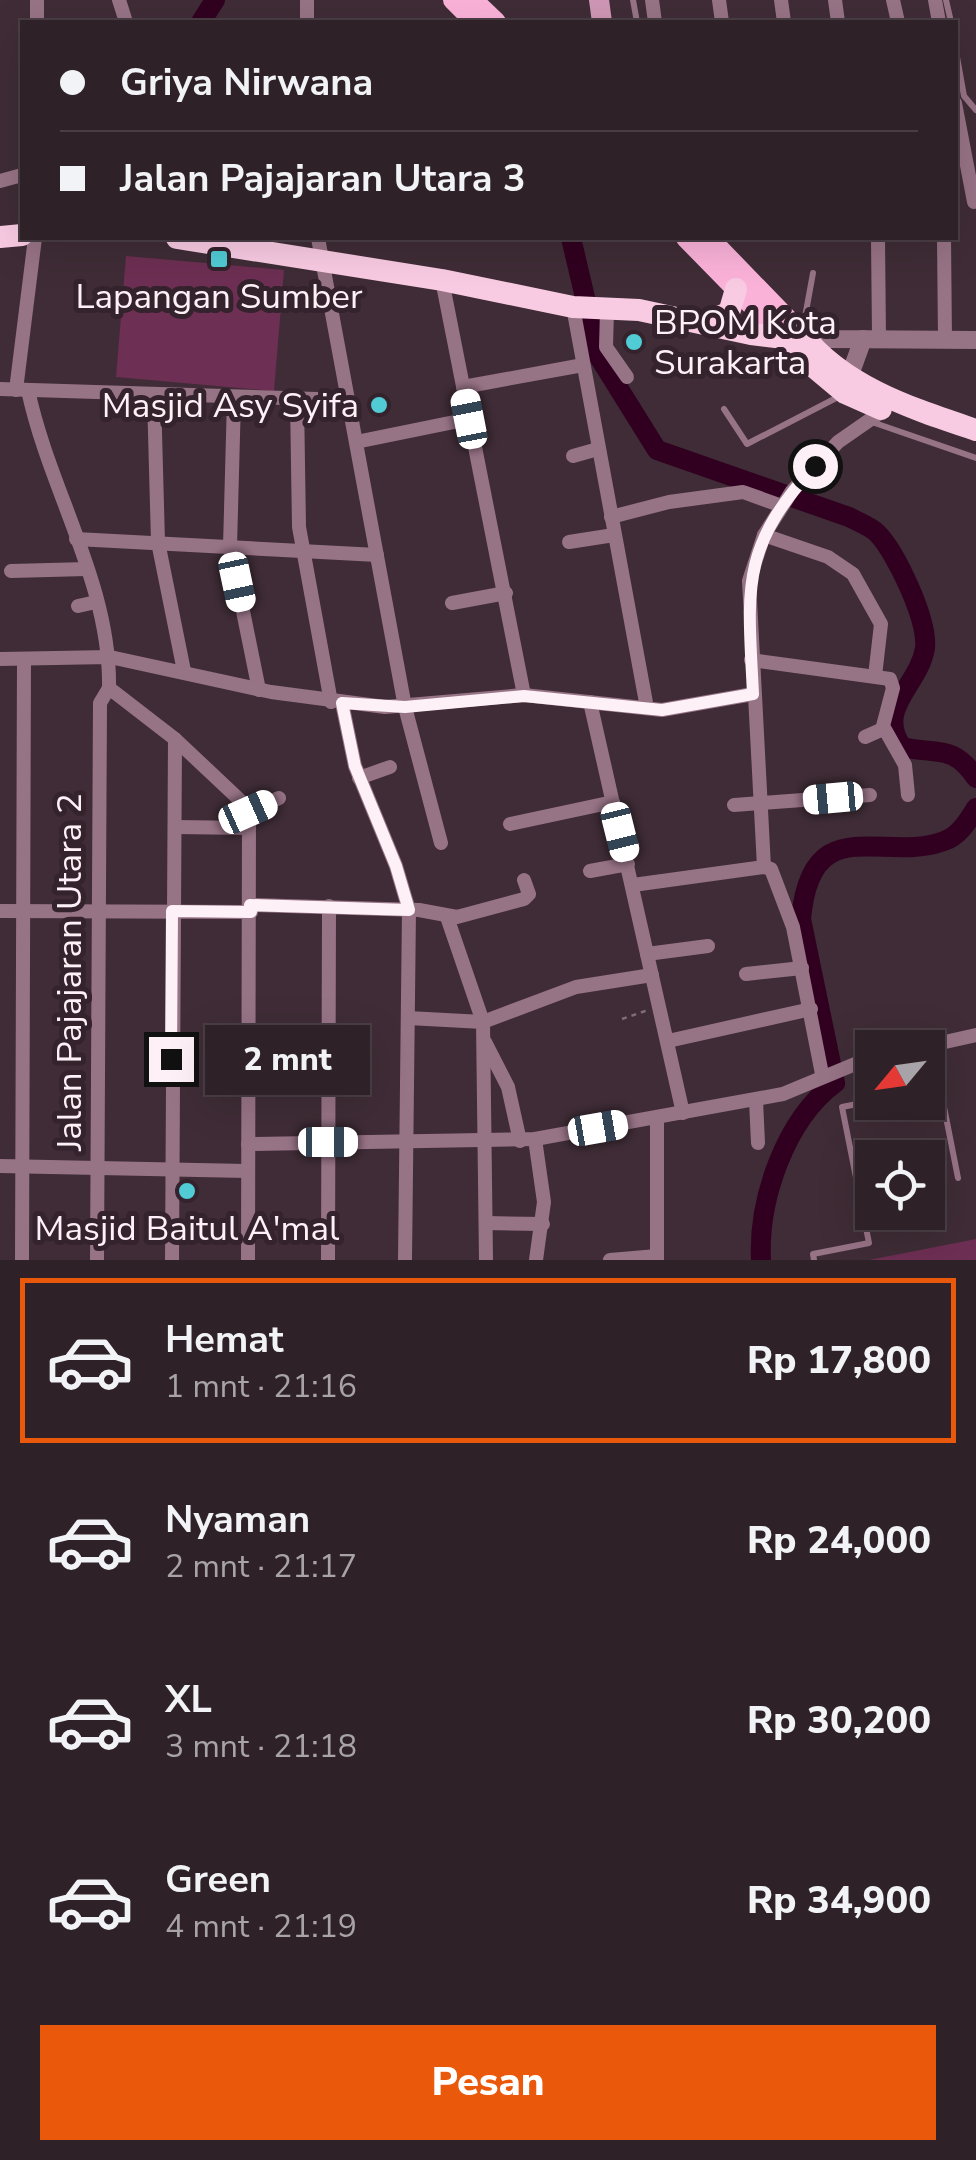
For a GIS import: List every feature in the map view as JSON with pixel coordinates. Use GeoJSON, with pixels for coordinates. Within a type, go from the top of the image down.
{"type":"FeatureCollection","features":[{"type":"Feature","properties":{"kind":"highway"},"geometry":{"type":"LineString","coordinates":[[203,240],[320,249],[442,280],[596,310],[641,324],[806,343]]}},
{"type":"Feature","properties":{"kind":"highway"},"geometry":{"type":"LineString","coordinates":[[703,322],[729,314],[736,289]]}},
{"type":"Feature","properties":{"kind":"highway"},"geometry":{"type":"LineString","coordinates":[[596,310],[639,310],[806,343],[876,416],[976,442]]}},
{"type":"Feature","properties":{"kind":"highway"},"geometry":{"type":"LineString","coordinates":[[848,384],[976,430]]}},
{"type":"Feature","properties":{"kind":"main road"},"geometry":{"type":"LineString","coordinates":[[453,0],[473,20]]}},
{"type":"Feature","properties":{"kind":"main road"},"geometry":{"type":"LineString","coordinates":[[474,0],[494,20]]}},
{"type":"Feature","properties":{"kind":"main road"},"geometry":{"type":"LineString","coordinates":[[688,240],[736,289],[806,343]]}},
{"type":"Feature","properties":{"kind":"main road"},"geometry":{"type":"LineString","coordinates":[[711,240],[806,343]]}},
{"type":"Feature","properties":{"kind":"street"},"geometry":{"type":"LineString","coordinates":[[960,158],[975,202]]}},
{"type":"Feature","properties":{"kind":"street"},"geometry":{"type":"LineString","coordinates":[[35,240],[14,390],[348,400]]}},
{"type":"Feature","properties":{"kind":"street"},"geometry":{"type":"LineString","coordinates":[[848,384],[871,339],[878,240]]}},
{"type":"Feature","properties":{"kind":"street"},"geometry":{"type":"LineString","coordinates":[[944,240],[945,339]]}},
{"type":"Feature","properties":{"kind":"street"},"geometry":{"type":"LineString","coordinates":[[320,249],[405,707],[441,843]]}},
{"type":"Feature","properties":{"kind":"street"},"geometry":{"type":"LineString","coordinates":[[442,280],[524,696]]}},
{"type":"Feature","properties":{"kind":"street"},"geometry":{"type":"LineString","coordinates":[[596,310],[583,365],[647,708]]}},
{"type":"Feature","properties":{"kind":"street"},"geometry":{"type":"LineString","coordinates":[[596,310],[606,348],[627,377]]}},
{"type":"Feature","properties":{"kind":"street"},"geometry":{"type":"LineString","coordinates":[[806,343],[976,340]]}},
{"type":"Feature","properties":{"kind":"street"},"geometry":{"type":"LineString","coordinates":[[463,386],[583,365]]}},
{"type":"Feature","properties":{"kind":"street","name":"Jalan Pajajaran Utara 2"},"geometry":{"type":"LineString","coordinates":[[14,390],[76,538],[110,656],[109,688],[100,702],[96,1260]]}},
{"type":"Feature","properties":{"kind":"street"},"geometry":{"type":"LineString","coordinates":[[154,396],[158,542],[184,671]]}},
{"type":"Feature","properties":{"kind":"street"},"geometry":{"type":"LineString","coordinates":[[234,399],[230,546],[260,690]]}},
{"type":"Feature","properties":{"kind":"street"},"geometry":{"type":"LineString","coordinates":[[296,400],[296,500],[336,702],[409,910],[406,1260]]}},
{"type":"Feature","properties":{"kind":"street"},"geometry":{"type":"LineString","coordinates":[[764,866],[748,589],[764,535],[786,500],[838,442],[876,416]]}},
{"type":"Feature","properties":{"kind":"street"},"geometry":{"type":"LineString","coordinates":[[356,442],[469,419]]}},
{"type":"Feature","properties":{"kind":"street"},"geometry":{"type":"LineString","coordinates":[[573,456],[598,450]]}},
{"type":"Feature","properties":{"kind":"street"},"geometry":{"type":"LineString","coordinates":[[611,517],[669,502],[742,492],[786,500]]}},
{"type":"Feature","properties":{"kind":"street"},"geometry":{"type":"LineString","coordinates":[[569,542],[614,535]]}},
{"type":"Feature","properties":{"kind":"street"},"geometry":{"type":"LineString","coordinates":[[764,535],[828,556],[853,574],[881,624],[875,676]]}},
{"type":"Feature","properties":{"kind":"street"},"geometry":{"type":"LineString","coordinates":[[76,538],[377,555]]}},
{"type":"Feature","properties":{"kind":"street"},"geometry":{"type":"LineString","coordinates":[[10,571],[87,569]]}},
{"type":"Feature","properties":{"kind":"street"},"geometry":{"type":"LineString","coordinates":[[452,603],[506,593]]}},
{"type":"Feature","properties":{"kind":"street"},"geometry":{"type":"LineString","coordinates":[[78,606],[96,602]]}},
{"type":"Feature","properties":{"kind":"street"},"geometry":{"type":"LineString","coordinates":[[0,659],[110,656],[260,690],[336,702],[405,707],[524,696],[679,709],[753,694]]}},
{"type":"Feature","properties":{"kind":"street"},"geometry":{"type":"LineString","coordinates":[[22,1260],[24,659]]}},
{"type":"Feature","properties":{"kind":"street"},"geometry":{"type":"LineString","coordinates":[[751,660],[875,676],[892,683],[883,729],[905,766],[908,795]]}},
{"type":"Feature","properties":{"kind":"street"},"geometry":{"type":"LineString","coordinates":[[109,688],[175,739],[248,820],[248,1260]]}},
{"type":"Feature","properties":{"kind":"street"},"geometry":{"type":"LineString","coordinates":[[590,702],[683,1113]]}},
{"type":"Feature","properties":{"kind":"street"},"geometry":{"type":"LineString","coordinates":[[865,737],[883,729]]}},
{"type":"Feature","properties":{"kind":"street"},"geometry":{"type":"LineString","coordinates":[[172,1260],[175,739]]}},
{"type":"Feature","properties":{"kind":"street"},"geometry":{"type":"LineString","coordinates":[[360,778],[390,767]]}},
{"type":"Feature","properties":{"kind":"street"},"geometry":{"type":"LineString","coordinates":[[734,805],[870,795]]}},
{"type":"Feature","properties":{"kind":"street"},"geometry":{"type":"LineString","coordinates":[[175,826],[248,820],[279,798]]}},
{"type":"Feature","properties":{"kind":"street"},"geometry":{"type":"LineString","coordinates":[[510,824],[613,802]]}},
{"type":"Feature","properties":{"kind":"street"},"geometry":{"type":"LineString","coordinates":[[590,872],[628,864]]}},
{"type":"Feature","properties":{"kind":"street"},"geometry":{"type":"LineString","coordinates":[[633,886],[764,866],[771,869],[786,902],[812,1008],[823,1074]]}},
{"type":"Feature","properties":{"kind":"street"},"geometry":{"type":"LineString","coordinates":[[0,911],[329,906],[409,910],[447,917],[472,915],[524,899],[530,894],[524,880]]}},
{"type":"Feature","properties":{"kind":"street"},"geometry":{"type":"LineString","coordinates":[[328,1260],[329,906]]}},
{"type":"Feature","properties":{"kind":"street"},"geometry":{"type":"LineString","coordinates":[[447,917],[483,1022],[486,1260]]}},
{"type":"Feature","properties":{"kind":"street"},"geometry":{"type":"LineString","coordinates":[[647,954],[708,946]]}},
{"type":"Feature","properties":{"kind":"street"},"geometry":{"type":"LineString","coordinates":[[746,974],[802,968]]}},
{"type":"Feature","properties":{"kind":"street"},"geometry":{"type":"LineString","coordinates":[[408,1018],[483,1022],[576,986],[652,975]]}},
{"type":"Feature","properties":{"kind":"street"},"geometry":{"type":"LineString","coordinates":[[668,1041],[812,1008]]}},
{"type":"Feature","properties":{"kind":"street"},"geometry":{"type":"LineString","coordinates":[[945,1044],[976,1036]]}},
{"type":"Feature","properties":{"kind":"street"},"geometry":{"type":"LineString","coordinates":[[484,1042],[508,1087],[528,1140],[543,1224],[536,1260]]}},
{"type":"Feature","properties":{"kind":"street"},"geometry":{"type":"LineString","coordinates":[[248,1144],[528,1140],[756,1100],[799,1088],[855,1062]]}},
{"type":"Feature","properties":{"kind":"street"},"geometry":{"type":"LineString","coordinates":[[756,1100],[758,1143]]}},
{"type":"Feature","properties":{"kind":"street"},"geometry":{"type":"LineString","coordinates":[[610,1260],[657,1258],[657,1120]]}},
{"type":"Feature","properties":{"kind":"street"},"geometry":{"type":"LineString","coordinates":[[0,1166],[247,1171]]}},
{"type":"Feature","properties":{"kind":"street"},"geometry":{"type":"LineString","coordinates":[[486,1223],[543,1224]]}},
{"type":"Feature","properties":{"kind":"lane"},"geometry":{"type":"LineString","coordinates":[[958,63],[964,96],[976,110]]}},
{"type":"Feature","properties":{"kind":"lane"},"geometry":{"type":"LineString","coordinates":[[806,343],[813,273]]}},
{"type":"Feature","properties":{"kind":"lane"},"geometry":{"type":"LineString","coordinates":[[724,409],[746,444],[848,384]]}},
{"type":"Feature","properties":{"kind":"lane"},"geometry":{"type":"LineString","coordinates":[[876,416],[976,458]]}},
{"type":"Feature","properties":{"kind":"lane"},"geometry":{"type":"LineString","coordinates":[[814,1260],[813,1254],[869,1243],[842,1107],[855,1104]]}},
{"type":"Feature","properties":{"kind":"lane"},"geometry":{"type":"LineString","coordinates":[[945,1112],[958,1178]]}},
{"type":"Feature","properties":{"kind":"path"},"geometry":{"type":"LineString","coordinates":[[622,1019],[659,1006]]}},
{"type":"Feature","properties":{"kind":"shaded area","name":"Lapangan Sumber"},"geometry":{"type":"Polygon","coordinates":[[[126,256],[284,270],[274,391],[116,377],[126,256]]]}},
{"type":"Feature","properties":{"kind":"shaded area"},"geometry":{"type":"Polygon","coordinates":[[[976,1239],[976,1260],[869,1260],[976,1239]]]}},
{"type":"Feature","properties":{"kind":"waterway"},"geometry":{"type":"LineString","coordinates":[[202,20],[215,0]]}},
{"type":"Feature","properties":{"kind":"waterway"},"geometry":{"type":"LineString","coordinates":[[571,240],[599,357],[657,450],[849,517],[885,542],[909,587],[925,636],[921,662],[896,709],[895,733],[902,747],[952,755],[976,778]]}},
{"type":"Feature","properties":{"kind":"waterway"},"geometry":{"type":"LineString","coordinates":[[761,1260],[764,1212],[778,1163],[802,1118],[835,1083],[801,919],[808,885],[819,863],[835,852],[853,847],[921,846],[944,841],[959,832],[976,808]]}},
{"type":"Feature","properties":{"kind":"place","name":"Lapangan Sumber"},"geometry":{"type":"Point","coordinates":[219,259]}},
{"type":"Feature","properties":{"kind":"place","name":"BPOM Kota Surakarta"},"geometry":{"type":"Point","coordinates":[634,342]}},
{"type":"Feature","properties":{"kind":"place","name":"Masjid Asy Syifa"},"geometry":{"type":"Point","coordinates":[379,405]}},
{"type":"Feature","properties":{"kind":"place","name":"Masjid Baitul A'mal"},"geometry":{"type":"Point","coordinates":[187,1191]}},
{"type":"Feature","properties":{"kind":"route"},"geometry":{"type":"LineString","coordinates":[[171,1059],[172,911],[251,912],[250,905],[409,910],[396,866],[355,766],[342,703],[405,707],[524,696],[662,710],[753,694],[748,589],[764,535],[792,491],[815,466]]}}]}
